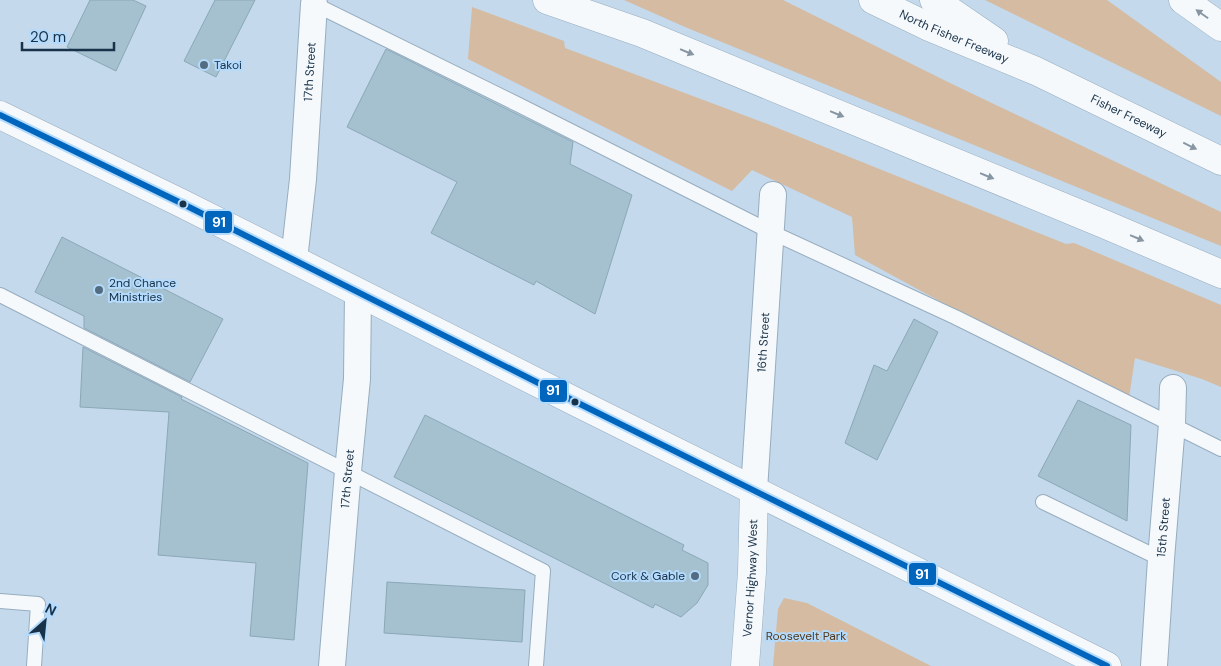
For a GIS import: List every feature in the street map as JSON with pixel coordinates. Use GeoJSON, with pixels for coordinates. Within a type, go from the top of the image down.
{"type":"FeatureCollection","features":[{"type":"Feature","properties":{"kind":"main road"},"geometry":{"type":"LineString","coordinates":[[547,0],[642,33],[1221,274]]}},
{"type":"Feature","properties":{"kind":"main road"},"geometry":{"type":"LineString","coordinates":[[581,0],[642,33]]}},
{"type":"Feature","properties":{"kind":"main road","name":"North Fisher Freeway"},"geometry":{"type":"LineString","coordinates":[[873,0],[927,26],[1036,71]]}},
{"type":"Feature","properties":{"kind":"main road"},"geometry":{"type":"LineString","coordinates":[[934,0],[1036,71]]}},
{"type":"Feature","properties":{"kind":"main road"},"geometry":{"type":"LineString","coordinates":[[1183,0],[1221,27]]}},
{"type":"Feature","properties":{"kind":"main road","name":"Fisher Freeway"},"geometry":{"type":"LineString","coordinates":[[1036,71],[1221,162]]}},
{"type":"Feature","properties":{"kind":"main road"},"geometry":{"type":"LineString","coordinates":[[0,115],[181,203],[1107,666]]}},
{"type":"Feature","properties":{"kind":"main road","name":"Vernor Highway West"},"geometry":{"type":"LineString","coordinates":[[745,666],[752,572],[754,490]]}},
{"type":"Feature","properties":{"kind":"street","name":"17th Street"},"geometry":{"type":"LineString","coordinates":[[294,260],[303,179],[310,2]]}},
{"type":"Feature","properties":{"kind":"street","name":"16th Street"},"geometry":{"type":"LineString","coordinates":[[754,490],[773,195]]}},
{"type":"Feature","properties":{"kind":"street","name":"17th Street"},"geometry":{"type":"LineString","coordinates":[[332,666],[357,379],[358,292]]}},
{"type":"Feature","properties":{"kind":"street","name":"15th Street"},"geometry":{"type":"LineString","coordinates":[[1154,666],[1172,424],[1172,388]]}},
{"type":"Feature","properties":{"kind":"lane"},"geometry":{"type":"LineString","coordinates":[[310,2],[771,232],[955,317],[1221,448]]}},
{"type":"Feature","properties":{"kind":"lane"},"geometry":{"type":"LineString","coordinates":[[0,295],[543,571],[536,666]]}},
{"type":"Feature","properties":{"kind":"lane"},"geometry":{"type":"LineString","coordinates":[[1043,502],[1161,559]]}},
{"type":"Feature","properties":{"kind":"lane"},"geometry":{"type":"LineString","coordinates":[[0,601],[38,604],[34,666]]}},
{"type":"Feature","properties":{"kind":"green space"},"geometry":{"type":"Polygon","coordinates":[[[624,0],[783,0],[954,85],[1221,212],[1221,246],[685,27],[624,0]]]}},
{"type":"Feature","properties":{"kind":"green space"},"geometry":{"type":"Polygon","coordinates":[[[985,0],[1107,0],[1221,82],[1221,116],[985,0]]]}},
{"type":"Feature","properties":{"kind":"green space"},"geometry":{"type":"Polygon","coordinates":[[[472,7],[564,41],[565,48],[765,123],[1066,244],[1074,243],[1221,305],[1221,387],[1202,379],[1135,358],[1129,398],[954,309],[855,255],[852,217],[752,170],[732,191],[468,59],[472,7]]]}},
{"type":"Feature","properties":{"kind":"green space","name":"Roosevelt Park"},"geometry":{"type":"Polygon","coordinates":[[[784,598],[807,603],[931,666],[773,666],[778,609],[784,598]]]}},
{"type":"Feature","properties":{"kind":"building"},"geometry":{"type":"Polygon","coordinates":[[[90,0],[133,0],[146,6],[116,71],[67,47],[90,0]]]}},
{"type":"Feature","properties":{"kind":"building"},"geometry":{"type":"Polygon","coordinates":[[[215,0],[255,0],[216,77],[184,61],[215,0]]]}},
{"type":"Feature","properties":{"kind":"building"},"geometry":{"type":"Polygon","coordinates":[[[386,49],[573,142],[570,164],[632,195],[595,314],[536,281],[534,285],[431,233],[457,182],[347,127],[386,49]]]}},
{"type":"Feature","properties":{"kind":"building"},"geometry":{"type":"Polygon","coordinates":[[[62,237],[223,319],[190,382],[84,328],[84,316],[35,292],[62,237]]]}},
{"type":"Feature","properties":{"kind":"building"},"geometry":{"type":"Polygon","coordinates":[[[914,319],[938,332],[877,460],[845,443],[874,365],[887,371],[914,319]]]}},
{"type":"Feature","properties":{"kind":"building"},"geometry":{"type":"Polygon","coordinates":[[[83,347],[308,463],[294,640],[250,636],[256,563],[158,555],[169,412],[80,407],[83,347]]]}},
{"type":"Feature","properties":{"kind":"building"},"geometry":{"type":"Polygon","coordinates":[[[1078,400],[1131,425],[1127,521],[1038,476],[1078,400]]]}},
{"type":"Feature","properties":{"kind":"building"},"geometry":{"type":"Polygon","coordinates":[[[425,415],[684,545],[682,550],[708,563],[708,585],[697,603],[681,617],[655,604],[653,608],[394,477],[425,415]]]}},
{"type":"Feature","properties":{"kind":"building"},"geometry":{"type":"Polygon","coordinates":[[[387,582],[525,590],[522,642],[384,633],[387,582]]]}},
{"type":"Feature","properties":{"kind":"transit line","name":"91"},"geometry":{"type":"LineString","coordinates":[[0,115],[181,203],[1107,666]]}},
{"type":"Feature","properties":{"kind":"place","name":"Takoi"},"geometry":{"type":"Point","coordinates":[204,65]}},
{"type":"Feature","properties":{"kind":"place","name":"2nd Chance Ministries"},"geometry":{"type":"Point","coordinates":[99,290]}},
{"type":"Feature","properties":{"kind":"place","name":"Cork & Gable"},"geometry":{"type":"Point","coordinates":[695,576]}}]}
